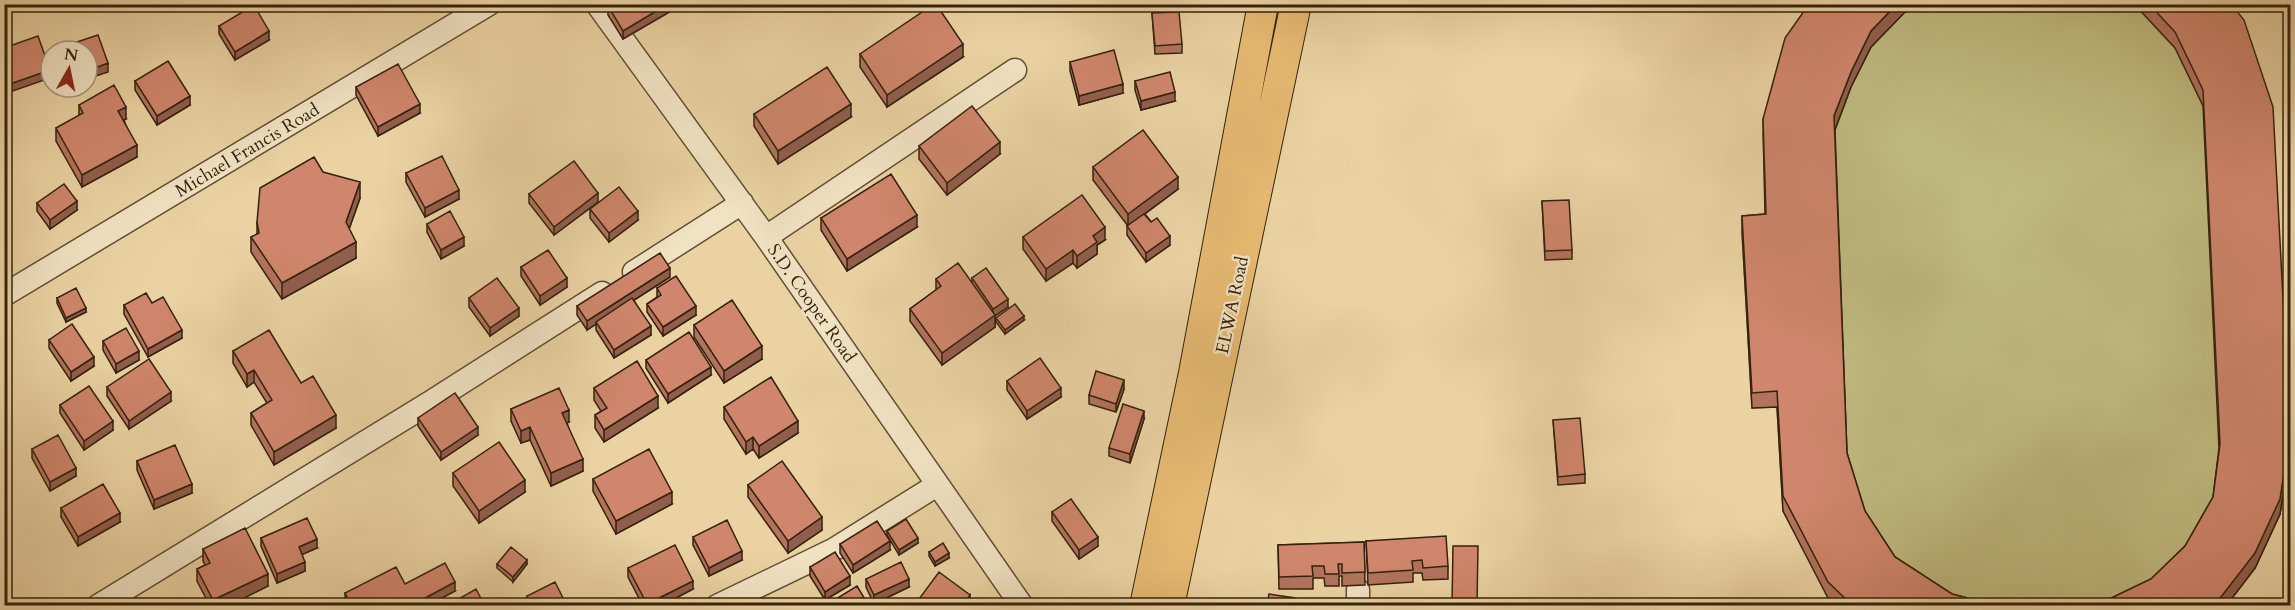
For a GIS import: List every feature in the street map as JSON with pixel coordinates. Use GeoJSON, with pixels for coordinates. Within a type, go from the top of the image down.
{"type":"FeatureCollection","features":[{"type":"Feature","properties":{"kind":"main road","name":"ELWA Road"},"geometry":{"type":"LineString","coordinates":[[1145,606],[1196,362],[1263,4]]}},
{"type":"Feature","properties":{"kind":"main road","name":"ELWA Road"},"geometry":{"type":"LineString","coordinates":[[1169,606],[1296,4]]}},
{"type":"Feature","properties":{"kind":"street","name":"Michael Francis Road"},"geometry":{"type":"LineString","coordinates":[[4,295],[489,4]]}},
{"type":"Feature","properties":{"kind":"street","name":"S.D. Cooper Road"},"geometry":{"type":"LineString","coordinates":[[597,4],[742,203],[1022,606]]}},
{"type":"Feature","properties":{"kind":"street"},"geometry":{"type":"LineString","coordinates":[[766,237],[1015,70]]}},
{"type":"Feature","properties":{"kind":"street"},"geometry":{"type":"LineString","coordinates":[[98,606],[431,402],[742,203]]}},
{"type":"Feature","properties":{"kind":"street"},"geometry":{"type":"LineString","coordinates":[[717,606],[833,550],[937,485]]}},
{"type":"Feature","properties":{"kind":"shaded area"},"geometry":{"type":"Polygon","coordinates":[[[1820,5],[2218,5],[2290,448],[2280,514],[2255,568],[2226,605],[1837,605],[1783,511],[1777,407],[1752,408],[1742,231],[1766,230],[1763,134],[1785,53],[1820,5]]]}},
{"type":"Feature","properties":{"kind":"building"},"geometry":{"type":"Polygon","coordinates":[[[611,4],[668,4],[623,31],[608,6],[611,4]]]}},
{"type":"Feature","properties":{"kind":"building"},"geometry":{"type":"Polygon","coordinates":[[[934,4],[963,44],[887,95],[860,54],[934,4]]]}},
{"type":"Feature","properties":{"kind":"building"},"geometry":{"type":"Polygon","coordinates":[[[1809,4],[1897,4],[1871,31],[1851,72],[1834,116],[1847,453],[1865,511],[1895,557],[1952,594],[1998,606],[1853,606],[1828,582],[1783,496],[1777,391],[1752,393],[1742,216],[1766,214],[1763,119],[1785,38],[1809,4]]]}},
{"type":"Feature","properties":{"kind":"building"},"geometry":{"type":"Polygon","coordinates":[[[2149,4],[2231,4],[2244,20],[2273,107],[2290,433],[2280,499],[2255,553],[2214,606],[2088,606],[2099,604],[2151,579],[2185,546],[2213,497],[2220,444],[2203,90],[2175,32],[2149,4]]]}},
{"type":"Feature","properties":{"kind":"building"},"geometry":{"type":"Polygon","coordinates":[[[254,5],[269,31],[235,52],[219,26],[254,5]]]}},
{"type":"Feature","properties":{"kind":"building"},"geometry":{"type":"Polygon","coordinates":[[[1179,12],[1182,44],[1155,46],[1152,13],[1179,12]]]}},
{"type":"Feature","properties":{"kind":"building"},"geometry":{"type":"Polygon","coordinates":[[[98,35],[108,63],[99,66],[99,39],[86,39],[98,35]]]}},
{"type":"Feature","properties":{"kind":"building"},"geometry":{"type":"Polygon","coordinates":[[[38,36],[39,74],[4,86],[4,48],[38,36]]]}},
{"type":"Feature","properties":{"kind":"building"},"geometry":{"type":"Polygon","coordinates":[[[1114,50],[1123,84],[1079,96],[1070,62],[1114,50]]]}},
{"type":"Feature","properties":{"kind":"building"},"geometry":{"type":"Polygon","coordinates":[[[168,61],[190,96],[157,116],[135,81],[168,61]]]}},
{"type":"Feature","properties":{"kind":"building"},"geometry":{"type":"Polygon","coordinates":[[[398,64],[420,104],[378,127],[356,87],[398,64]]]}},
{"type":"Feature","properties":{"kind":"building"},"geometry":{"type":"Polygon","coordinates":[[[827,67],[851,104],[778,151],[754,114],[827,67]]]}},
{"type":"Feature","properties":{"kind":"building"},"geometry":{"type":"Polygon","coordinates":[[[1170,72],[1175,92],[1141,101],[1135,81],[1170,72]]]}},
{"type":"Feature","properties":{"kind":"building"},"geometry":{"type":"Polygon","coordinates":[[[114,85],[126,107],[118,111],[137,145],[82,175],[56,128],[83,113],[79,105],[90,99],[99,99],[99,94],[114,85]]]}},
{"type":"Feature","properties":{"kind":"building"},"geometry":{"type":"Polygon","coordinates":[[[972,106],[1000,142],[947,183],[919,146],[972,106]]]}},
{"type":"Feature","properties":{"kind":"building"},"geometry":{"type":"Polygon","coordinates":[[[1143,130],[1178,177],[1128,214],[1093,167],[1143,130]]]}},
{"type":"Feature","properties":{"kind":"building"},"geometry":{"type":"Polygon","coordinates":[[[442,156],[459,190],[425,208],[406,173],[442,156]]]}},
{"type":"Feature","properties":{"kind":"building"},"geometry":{"type":"Polygon","coordinates":[[[314,157],[323,172],[360,182],[346,222],[356,242],[282,283],[251,237],[259,233],[257,222],[260,188],[314,157]]]}},
{"type":"Feature","properties":{"kind":"building"},"geometry":{"type":"Polygon","coordinates":[[[574,161],[598,193],[554,227],[529,194],[574,161]]]}},
{"type":"Feature","properties":{"kind":"building"},"geometry":{"type":"Polygon","coordinates":[[[891,174],[917,215],[847,259],[821,218],[891,174]]]}},
{"type":"Feature","properties":{"kind":"building"},"geometry":{"type":"Polygon","coordinates":[[[64,184],[77,201],[50,220],[37,203],[64,184]]]}},
{"type":"Feature","properties":{"kind":"building"},"geometry":{"type":"Polygon","coordinates":[[[619,187],[638,211],[609,233],[590,209],[619,187]]]}},
{"type":"Feature","properties":{"kind":"building"},"geometry":{"type":"Polygon","coordinates":[[[1082,195],[1105,227],[1093,236],[1097,242],[1077,256],[1073,250],[1046,269],[1023,237],[1082,195]]]}},
{"type":"Feature","properties":{"kind":"building"},"geometry":{"type":"Polygon","coordinates":[[[1569,200],[1572,250],[1545,251],[1542,201],[1569,200]]]}},
{"type":"Feature","properties":{"kind":"building"},"geometry":{"type":"Polygon","coordinates":[[[450,211],[464,237],[441,250],[427,224],[450,211]]]}},
{"type":"Feature","properties":{"kind":"building"},"geometry":{"type":"Polygon","coordinates":[[[1144,214],[1151,222],[1157,218],[1170,236],[1146,253],[1127,226],[1144,214]]]}},
{"type":"Feature","properties":{"kind":"building"},"geometry":{"type":"Polygon","coordinates":[[[548,250],[567,278],[540,296],[521,267],[548,250]]]}},
{"type":"Feature","properties":{"kind":"building"},"geometry":{"type":"Polygon","coordinates":[[[660,253],[670,268],[587,321],[577,306],[660,253]]]}},
{"type":"Feature","properties":{"kind":"building"},"geometry":{"type":"Polygon","coordinates":[[[958,263],[995,315],[942,353],[910,309],[941,286],[936,279],[958,263]]]}},
{"type":"Feature","properties":{"kind":"building"},"geometry":{"type":"Polygon","coordinates":[[[986,268],[1008,299],[993,309],[972,278],[986,268]]]}},
{"type":"Feature","properties":{"kind":"building"},"geometry":{"type":"Polygon","coordinates":[[[676,276],[696,306],[663,327],[647,304],[661,295],[657,288],[676,276]]]}},
{"type":"Feature","properties":{"kind":"building"},"geometry":{"type":"Polygon","coordinates":[[[497,278],[519,308],[490,328],[469,298],[497,278]]]}},
{"type":"Feature","properties":{"kind":"building"},"geometry":{"type":"Polygon","coordinates":[[[76,288],[86,308],[66,318],[57,298],[76,288]]]}},
{"type":"Feature","properties":{"kind":"building"},"geometry":{"type":"Polygon","coordinates":[[[146,293],[152,303],[163,297],[182,330],[148,349],[124,305],[146,293]]]}},
{"type":"Feature","properties":{"kind":"building"},"geometry":{"type":"Polygon","coordinates":[[[632,298],[651,326],[614,350],[596,322],[632,298]]]}},
{"type":"Feature","properties":{"kind":"building"},"geometry":{"type":"Polygon","coordinates":[[[732,300],[762,346],[724,371],[694,325],[732,300]]]}},
{"type":"Feature","properties":{"kind":"building"},"geometry":{"type":"Polygon","coordinates":[[[1015,304],[1024,316],[1005,330],[996,318],[1015,304]]]}},
{"type":"Feature","properties":{"kind":"building"},"geometry":{"type":"Polygon","coordinates":[[[72,324],[94,357],[71,372],[49,340],[72,324]]]}},
{"type":"Feature","properties":{"kind":"building"},"geometry":{"type":"Polygon","coordinates":[[[126,328],[139,351],[116,364],[103,341],[126,328]]]}},
{"type":"Feature","properties":{"kind":"building"},"geometry":{"type":"Polygon","coordinates":[[[269,330],[301,383],[313,376],[336,415],[274,452],[251,413],[272,400],[254,370],[247,374],[233,351],[269,330]]]}},
{"type":"Feature","properties":{"kind":"building"},"geometry":{"type":"Polygon","coordinates":[[[689,332],[711,367],[668,394],[646,360],[689,332]]]}},
{"type":"Feature","properties":{"kind":"building"},"geometry":{"type":"Polygon","coordinates":[[[1040,358],[1061,388],[1027,411],[1007,381],[1040,358]]]}},
{"type":"Feature","properties":{"kind":"building"},"geometry":{"type":"Polygon","coordinates":[[[149,359],[171,392],[129,421],[107,387],[149,359]]]}},
{"type":"Feature","properties":{"kind":"building"},"geometry":{"type":"Polygon","coordinates":[[[637,361],[658,396],[604,430],[595,415],[607,408],[594,388],[637,361]]]}},
{"type":"Feature","properties":{"kind":"building"},"geometry":{"type":"Polygon","coordinates":[[[1096,371],[1124,380],[1116,404],[1089,395],[1096,371]]]}},
{"type":"Feature","properties":{"kind":"building"},"geometry":{"type":"Polygon","coordinates":[[[771,377],[798,421],[759,446],[753,437],[746,442],[724,407],[771,377]]]}},
{"type":"Feature","properties":{"kind":"building"},"geometry":{"type":"Polygon","coordinates":[[[89,386],[113,421],[84,441],[60,405],[89,386]]]}},
{"type":"Feature","properties":{"kind":"building"},"geometry":{"type":"Polygon","coordinates":[[[559,388],[569,410],[562,413],[583,459],[551,473],[530,427],[521,431],[511,409],[559,388]]]}},
{"type":"Feature","properties":{"kind":"building"},"geometry":{"type":"Polygon","coordinates":[[[455,393],[478,427],[441,452],[418,418],[455,393]]]}},
{"type":"Feature","properties":{"kind":"building"},"geometry":{"type":"Polygon","coordinates":[[[1123,404],[1144,411],[1130,454],[1109,448],[1123,404]]]}},
{"type":"Feature","properties":{"kind":"building"},"geometry":{"type":"Polygon","coordinates":[[[1580,418],[1585,474],[1558,477],[1553,420],[1580,418]]]}},
{"type":"Feature","properties":{"kind":"building"},"geometry":{"type":"Polygon","coordinates":[[[58,435],[76,468],[50,482],[32,449],[58,435]]]}},
{"type":"Feature","properties":{"kind":"building"},"geometry":{"type":"Polygon","coordinates":[[[499,442],[525,480],[479,511],[453,473],[499,442]]]}},
{"type":"Feature","properties":{"kind":"building"},"geometry":{"type":"Polygon","coordinates":[[[175,445],[192,484],[154,500],[137,461],[175,445]]]}},
{"type":"Feature","properties":{"kind":"building"},"geometry":{"type":"Polygon","coordinates":[[[649,449],[672,492],[616,521],[593,479],[649,449]]]}},
{"type":"Feature","properties":{"kind":"building"},"geometry":{"type":"Polygon","coordinates":[[[782,461],[822,517],[788,541],[748,485],[782,461]]]}},
{"type":"Feature","properties":{"kind":"building"},"geometry":{"type":"Polygon","coordinates":[[[103,484],[120,513],[78,537],[61,508],[103,484]]]}},
{"type":"Feature","properties":{"kind":"building"},"geometry":{"type":"Polygon","coordinates":[[[1071,499],[1098,537],[1079,550],[1052,512],[1071,499]]]}},
{"type":"Feature","properties":{"kind":"building"},"geometry":{"type":"Polygon","coordinates":[[[307,518],[317,539],[299,547],[305,562],[277,574],[261,538],[307,518]]]}},
{"type":"Feature","properties":{"kind":"building"},"geometry":{"type":"Polygon","coordinates":[[[906,519],[918,538],[899,550],[887,531],[906,519]]]}},
{"type":"Feature","properties":{"kind":"building"},"geometry":{"type":"Polygon","coordinates":[[[727,520],[742,551],[709,568],[693,537],[727,520]]]}},
{"type":"Feature","properties":{"kind":"building"},"geometry":{"type":"Polygon","coordinates":[[[877,521],[890,541],[853,565],[840,544],[877,521]]]}},
{"type":"Feature","properties":{"kind":"building"},"geometry":{"type":"Polygon","coordinates":[[[245,528],[268,574],[213,600],[197,569],[210,563],[203,549],[245,528]]]}},
{"type":"Feature","properties":{"kind":"building"},"geometry":{"type":"Polygon","coordinates":[[[1446,536],[1448,566],[1423,568],[1422,560],[1412,561],[1413,570],[1368,573],[1366,541],[1446,536]]]}},
{"type":"Feature","properties":{"kind":"building"},"geometry":{"type":"Polygon","coordinates":[[[1364,542],[1365,572],[1342,573],[1342,564],[1338,564],[1339,574],[1325,574],[1324,566],[1312,566],[1313,576],[1279,577],[1278,545],[1364,542]]]}},
{"type":"Feature","properties":{"kind":"building"},"geometry":{"type":"Polygon","coordinates":[[[943,543],[949,553],[935,562],[929,552],[943,543]]]}},
{"type":"Feature","properties":{"kind":"building"},"geometry":{"type":"Polygon","coordinates":[[[675,545],[693,581],[647,604],[628,568],[675,545]]]}},
{"type":"Feature","properties":{"kind":"building"},"geometry":{"type":"Polygon","coordinates":[[[1453,546],[1478,546],[1477,605],[1452,605],[1453,546]]]}},
{"type":"Feature","properties":{"kind":"building"},"geometry":{"type":"Polygon","coordinates":[[[511,547],[527,560],[513,577],[497,564],[511,547]]]}},
{"type":"Feature","properties":{"kind":"building"},"geometry":{"type":"Polygon","coordinates":[[[835,552],[850,576],[825,592],[810,567],[835,552]]]}},
{"type":"Feature","properties":{"kind":"building"},"geometry":{"type":"Polygon","coordinates":[[[901,562],[909,579],[874,595],[866,579],[901,562]]]}},
{"type":"Feature","properties":{"kind":"building"},"geometry":{"type":"Polygon","coordinates":[[[445,563],[455,582],[410,606],[352,606],[345,593],[396,567],[405,584],[445,563]]]}},
{"type":"Feature","properties":{"kind":"building"},"geometry":{"type":"Polygon","coordinates":[[[939,572],[970,595],[962,606],[929,606],[919,599],[939,572]]]}},
{"type":"Feature","properties":{"kind":"building"},"geometry":{"type":"Polygon","coordinates":[[[555,582],[567,606],[531,606],[527,596],[555,582]]]}},
{"type":"Feature","properties":{"kind":"building"},"geometry":{"type":"Polygon","coordinates":[[[857,586],[869,606],[847,606],[846,603],[840,606],[836,599],[857,586]]]}},
{"type":"Feature","properties":{"kind":"building"},"geometry":{"type":"Polygon","coordinates":[[[476,589],[485,606],[457,606],[455,601],[476,589]]]}},
{"type":"Feature","properties":{"kind":"building"},"geometry":{"type":"Polygon","coordinates":[[[1269,594],[1295,598],[1294,606],[1267,606],[1269,594]]]}},
{"type":"Feature","properties":{"kind":"building"},"geometry":{"type":"Polygon","coordinates":[[[309,600],[311,606],[296,606],[309,600]]]}},
{"type":"Feature","properties":{"kind":"building"},"geometry":{"type":"Polygon","coordinates":[[[891,600],[895,606],[882,606],[891,600]]]}},
{"type":"Feature","properties":{"kind":"building"},"geometry":{"type":"Polygon","coordinates":[[[826,601],[829,606],[819,606],[826,601]]]}}]}
